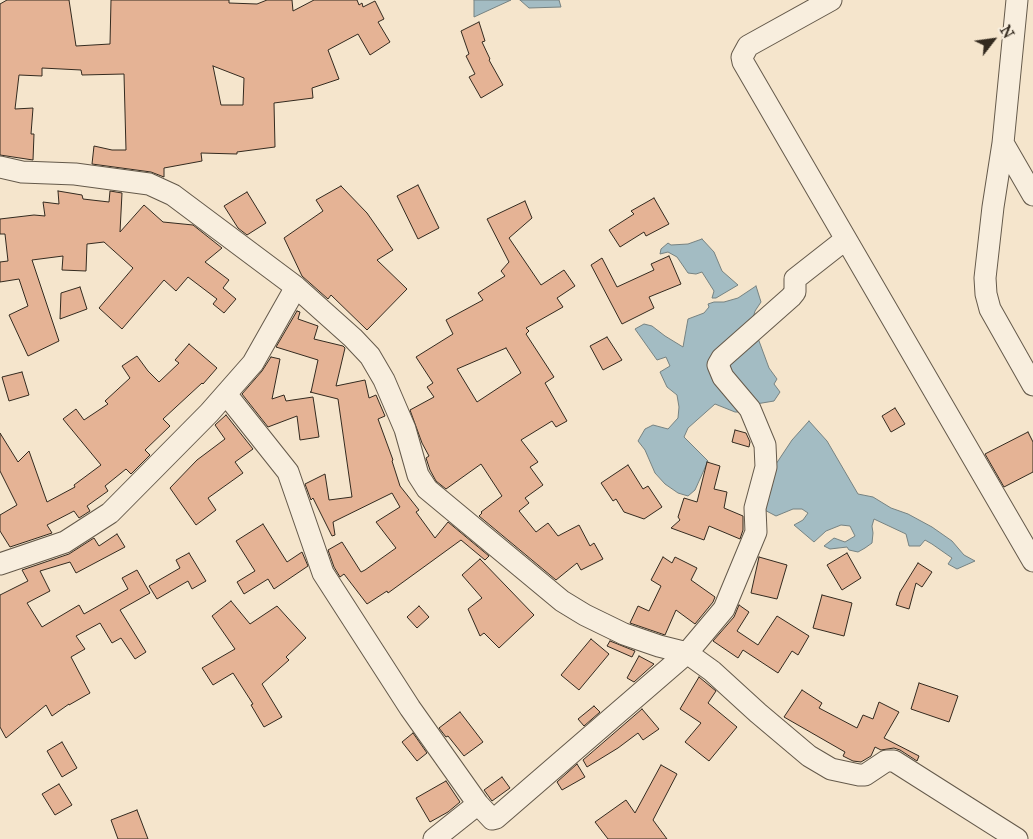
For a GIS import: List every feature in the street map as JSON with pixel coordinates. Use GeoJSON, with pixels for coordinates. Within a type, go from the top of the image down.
{"type":"FeatureCollection","features":[{"type":"Feature","properties":{"kind":"street"},"geometry":{"type":"LineString","coordinates":[[831,0],[748,46],[742,56],[744,62],[1033,561]]}},
{"type":"Feature","properties":{"kind":"street"},"geometry":{"type":"LineString","coordinates":[[1017,0],[1003,143],[985,278],[986,294],[990,309],[1033,385]]}},
{"type":"Feature","properties":{"kind":"street"},"geometry":{"type":"LineString","coordinates":[[1003,143],[1033,195]]}},
{"type":"Feature","properties":{"kind":"street"},"geometry":{"type":"LineString","coordinates":[[0,167],[22,172],[75,174],[149,184],[173,194],[296,286],[353,338],[370,356],[384,380],[405,429],[418,475],[427,489],[570,606],[624,634],[659,646],[688,653],[712,671],[809,756],[831,769],[865,775],[886,761],[894,761],[1017,839]]}},
{"type":"Feature","properties":{"kind":"street"},"geometry":{"type":"LineString","coordinates":[[226,394],[288,472],[323,573],[410,708],[478,804],[492,819],[496,818],[688,653],[724,609],[756,532],[755,508],[766,467],[765,445],[750,409],[723,377],[718,365],[722,358],[791,298],[794,292],[795,279],[846,239]]}},
{"type":"Feature","properties":{"kind":"street"},"geometry":{"type":"LineString","coordinates":[[0,564],[65,542],[110,513],[226,394],[253,363],[296,286]]}},
{"type":"Feature","properties":{"kind":"street"},"geometry":{"type":"LineString","coordinates":[[434,839],[478,804]]}},
{"type":"Feature","properties":{"kind":"water"},"geometry":{"type":"Polygon","coordinates":[[[474,0],[511,0],[474,17],[474,0]]]}},
{"type":"Feature","properties":{"kind":"water"},"geometry":{"type":"Polygon","coordinates":[[[520,0],[559,0],[561,7],[529,8],[520,0]]]}},
{"type":"Feature","properties":{"kind":"water"},"geometry":{"type":"Polygon","coordinates":[[[702,239],[714,252],[722,271],[738,285],[716,298],[712,298],[714,291],[702,272],[696,274],[688,273],[677,257],[668,252],[660,254],[661,249],[668,243],[671,245],[688,244],[702,239]]]}},
{"type":"Feature","properties":{"kind":"water"},"geometry":{"type":"Polygon","coordinates":[[[756,286],[761,302],[755,311],[752,322],[769,368],[777,379],[774,384],[780,392],[774,401],[756,404],[745,412],[735,412],[715,404],[688,428],[684,437],[708,461],[695,490],[688,496],[678,493],[665,484],[655,473],[645,450],[638,441],[645,429],[653,425],[668,429],[678,418],[679,407],[677,395],[667,387],[660,372],[670,366],[666,357],[657,360],[635,329],[644,324],[652,326],[683,347],[688,319],[704,313],[709,307],[708,304],[738,298],[756,286]]]}},
{"type":"Feature","properties":{"kind":"water"},"geometry":{"type":"Polygon","coordinates":[[[809,421],[827,441],[858,494],[873,497],[891,508],[908,514],[932,527],[952,541],[964,555],[975,561],[957,569],[948,564],[952,558],[932,544],[925,540],[920,546],[909,546],[906,534],[874,519],[872,543],[865,548],[858,552],[849,550],[847,547],[830,549],[824,546],[834,538],[845,542],[855,536],[850,526],[841,525],[826,531],[814,542],[794,525],[803,520],[808,513],[802,509],[793,509],[776,516],[757,506],[766,479],[792,440],[809,421]]]}},
{"type":"Feature","properties":{"kind":"building"},"geometry":{"type":"Polygon","coordinates":[[[7,0],[69,0],[76,46],[110,44],[111,0],[229,0],[229,3],[257,4],[267,0],[292,0],[293,11],[314,0],[357,0],[359,5],[362,3],[363,7],[375,1],[384,19],[378,22],[390,42],[370,55],[358,34],[328,50],[339,79],[312,88],[313,98],[274,103],[275,147],[237,152],[237,154],[201,153],[202,161],[164,168],[164,177],[151,172],[92,164],[94,146],[112,150],[126,150],[124,74],[82,75],[81,70],[42,68],[42,76],[19,75],[15,109],[33,108],[31,134],[34,134],[33,160],[0,155],[0,4],[7,0]],[[213,66],[221,105],[243,105],[244,78],[213,66]]]}},
{"type":"Feature","properties":{"kind":"building"},"geometry":{"type":"Polygon","coordinates":[[[479,22],[485,41],[482,42],[489,60],[503,85],[481,98],[469,77],[475,74],[466,56],[469,54],[461,31],[479,22]]]}},
{"type":"Feature","properties":{"kind":"building"},"geometry":{"type":"Polygon","coordinates":[[[418,185],[439,228],[418,239],[397,196],[418,185]]]}},
{"type":"Feature","properties":{"kind":"building"},"geometry":{"type":"Polygon","coordinates":[[[341,186],[367,213],[393,250],[377,260],[407,289],[367,330],[331,295],[328,299],[302,276],[284,238],[323,211],[316,200],[341,186]]]}},
{"type":"Feature","properties":{"kind":"building"},"geometry":{"type":"Polygon","coordinates":[[[58,191],[82,195],[83,199],[109,202],[110,191],[122,193],[120,232],[144,205],[163,222],[193,225],[222,248],[205,262],[229,280],[223,288],[236,299],[224,313],[213,304],[217,299],[188,277],[176,291],[164,280],[122,329],[99,308],[133,268],[104,242],[87,244],[86,271],[62,270],[63,256],[32,260],[59,341],[28,356],[9,315],[28,306],[19,279],[0,282],[0,262],[8,261],[5,234],[0,234],[0,219],[34,215],[45,216],[43,202],[59,204],[58,191]]]}},
{"type":"Feature","properties":{"kind":"building"},"geometry":{"type":"Polygon","coordinates":[[[247,192],[266,223],[247,235],[238,228],[224,206],[247,192]]]}},
{"type":"Feature","properties":{"kind":"building"},"geometry":{"type":"Polygon","coordinates":[[[654,198],[669,224],[646,236],[644,232],[620,247],[609,230],[634,214],[631,211],[654,198]]]}},
{"type":"Feature","properties":{"kind":"building"},"geometry":{"type":"Polygon","coordinates":[[[525,201],[532,218],[509,238],[541,285],[564,270],[575,286],[557,298],[563,307],[526,328],[529,331],[526,334],[554,377],[545,383],[567,421],[556,427],[552,421],[521,440],[538,462],[530,467],[543,485],[525,498],[529,503],[519,511],[536,532],[548,523],[558,536],[579,525],[590,546],[594,543],[603,559],[581,570],[577,563],[556,580],[479,516],[481,512],[502,496],[481,464],[446,489],[436,481],[426,458],[429,456],[422,443],[410,410],[434,397],[427,387],[433,383],[416,357],[453,334],[446,320],[483,300],[478,293],[505,276],[501,271],[509,262],[487,219],[525,201]],[[506,348],[457,369],[477,402],[521,373],[506,348]]]}},
{"type":"Feature","properties":{"kind":"building"},"geometry":{"type":"Polygon","coordinates":[[[669,256],[681,284],[649,297],[654,308],[622,324],[591,265],[602,258],[617,287],[654,270],[651,264],[669,256]]]}},
{"type":"Feature","properties":{"kind":"building"},"geometry":{"type":"Polygon","coordinates":[[[80,287],[87,309],[60,319],[61,293],[80,287]]]}},
{"type":"Feature","properties":{"kind":"building"},"geometry":{"type":"Polygon","coordinates":[[[297,311],[300,312],[298,319],[318,326],[314,339],[345,348],[336,386],[365,380],[369,398],[376,395],[385,416],[378,419],[400,486],[419,510],[416,512],[435,538],[448,522],[489,556],[485,560],[461,540],[388,593],[387,591],[367,604],[344,574],[340,577],[328,550],[342,542],[361,572],[365,570],[396,548],[376,522],[400,507],[392,493],[333,522],[335,535],[332,536],[313,498],[311,500],[305,484],[325,474],[329,500],[352,497],[338,399],[310,392],[318,360],[276,347],[297,311]]]}},
{"type":"Feature","properties":{"kind":"building"},"geometry":{"type":"Polygon","coordinates":[[[607,337],[622,360],[603,370],[590,346],[607,337]]]}},
{"type":"Feature","properties":{"kind":"building"},"geometry":{"type":"Polygon","coordinates":[[[189,344],[217,368],[203,384],[163,419],[170,426],[145,450],[150,455],[131,474],[126,469],[105,486],[108,491],[87,506],[90,511],[79,518],[74,511],[47,525],[52,533],[10,547],[0,531],[0,515],[17,505],[0,471],[0,433],[18,462],[29,451],[47,502],[75,487],[74,485],[101,465],[63,419],[76,409],[84,420],[108,404],[105,401],[130,378],[122,366],[137,356],[159,382],[179,363],[175,360],[189,344]]]}},
{"type":"Feature","properties":{"kind":"building"},"geometry":{"type":"Polygon","coordinates":[[[271,357],[280,359],[272,399],[284,395],[286,401],[313,397],[319,437],[300,440],[297,416],[268,427],[242,394],[262,371],[271,357]]]}},
{"type":"Feature","properties":{"kind":"building"},"geometry":{"type":"Polygon","coordinates":[[[22,372],[29,395],[9,401],[2,377],[22,372]]]}},
{"type":"Feature","properties":{"kind":"building"},"geometry":{"type":"Polygon","coordinates":[[[895,408],[905,424],[891,432],[882,416],[895,408]]]}},
{"type":"Feature","properties":{"kind":"building"},"geometry":{"type":"Polygon","coordinates":[[[226,415],[253,449],[235,462],[243,473],[208,498],[216,510],[196,525],[170,488],[197,460],[225,439],[215,425],[226,415]]]}},
{"type":"Feature","properties":{"kind":"building"},"geometry":{"type":"Polygon","coordinates":[[[735,430],[746,433],[750,442],[749,447],[732,442],[735,430]]]}},
{"type":"Feature","properties":{"kind":"building"},"geometry":{"type":"Polygon","coordinates":[[[1028,432],[1033,442],[1033,472],[1004,487],[985,454],[1028,432]]]}},
{"type":"Feature","properties":{"kind":"building"},"geometry":{"type":"Polygon","coordinates":[[[707,462],[720,466],[714,489],[727,492],[724,508],[743,516],[743,530],[740,539],[709,526],[704,540],[671,528],[680,520],[678,517],[684,498],[697,502],[707,462]]]}},
{"type":"Feature","properties":{"kind":"building"},"geometry":{"type":"Polygon","coordinates":[[[628,465],[643,489],[648,486],[662,507],[644,519],[624,512],[616,499],[613,501],[601,483],[628,465]]]}},
{"type":"Feature","properties":{"kind":"building"},"geometry":{"type":"Polygon","coordinates":[[[263,524],[287,562],[302,552],[308,566],[274,589],[268,579],[244,594],[237,582],[255,571],[236,541],[263,524]]]}},
{"type":"Feature","properties":{"kind":"building"},"geometry":{"type":"Polygon","coordinates":[[[117,534],[125,547],[76,573],[70,562],[40,571],[50,591],[27,603],[42,627],[79,605],[84,614],[128,589],[122,578],[137,570],[150,593],[120,610],[146,652],[135,659],[121,638],[112,643],[100,623],[76,636],[85,649],[71,657],[90,693],[52,716],[46,705],[6,738],[0,727],[0,595],[28,581],[22,570],[69,554],[94,538],[99,546],[117,534]]]}},
{"type":"Feature","properties":{"kind":"building"},"geometry":{"type":"Polygon","coordinates":[[[189,553],[206,581],[192,589],[188,581],[157,599],[149,586],[180,568],[176,560],[189,553]]]}},
{"type":"Feature","properties":{"kind":"building"},"geometry":{"type":"Polygon","coordinates":[[[847,553],[861,578],[842,590],[827,565],[847,553]]]}},
{"type":"Feature","properties":{"kind":"building"},"geometry":{"type":"Polygon","coordinates":[[[663,557],[672,563],[675,557],[697,568],[691,580],[715,597],[695,624],[676,610],[665,635],[630,623],[638,606],[649,611],[661,586],[651,580],[663,557]]]}},
{"type":"Feature","properties":{"kind":"building"},"geometry":{"type":"Polygon","coordinates":[[[759,557],[787,565],[777,599],[751,593],[759,557]]]}},
{"type":"Feature","properties":{"kind":"building"},"geometry":{"type":"Polygon","coordinates":[[[480,559],[534,615],[499,648],[484,633],[480,636],[468,609],[482,598],[462,575],[480,559]]]}},
{"type":"Feature","properties":{"kind":"building"},"geometry":{"type":"Polygon","coordinates":[[[918,563],[932,572],[922,587],[916,583],[909,609],[896,605],[900,592],[918,563]]]}},
{"type":"Feature","properties":{"kind":"building"},"geometry":{"type":"Polygon","coordinates":[[[822,595],[852,603],[844,636],[813,628],[822,595]]]}},
{"type":"Feature","properties":{"kind":"building"},"geometry":{"type":"Polygon","coordinates":[[[231,601],[250,624],[277,606],[306,638],[286,657],[289,660],[262,684],[282,717],[264,727],[251,705],[253,704],[233,673],[213,685],[202,668],[235,649],[212,616],[231,601]]]}},
{"type":"Feature","properties":{"kind":"building"},"geometry":{"type":"Polygon","coordinates":[[[739,605],[749,612],[737,631],[758,645],[777,616],[809,636],[798,655],[792,651],[778,673],[743,650],[738,658],[713,641],[734,617],[739,605]]]}},
{"type":"Feature","properties":{"kind":"building"},"geometry":{"type":"Polygon","coordinates":[[[419,606],[429,617],[417,628],[407,617],[419,606]]]}},
{"type":"Feature","properties":{"kind":"building"},"geometry":{"type":"Polygon","coordinates":[[[591,639],[609,654],[579,690],[561,675],[591,639]]]}},
{"type":"Feature","properties":{"kind":"building"},"geometry":{"type":"Polygon","coordinates":[[[610,641],[635,651],[632,657],[607,646],[610,641]]]}},
{"type":"Feature","properties":{"kind":"building"},"geometry":{"type":"Polygon","coordinates":[[[639,656],[654,664],[634,682],[627,678],[639,656]]]}},
{"type":"Feature","properties":{"kind":"building"},"geometry":{"type":"Polygon","coordinates":[[[699,677],[716,691],[708,703],[737,727],[709,761],[685,742],[701,723],[680,709],[699,677]]]}},
{"type":"Feature","properties":{"kind":"building"},"geometry":{"type":"Polygon","coordinates":[[[919,683],[958,696],[949,722],[911,709],[919,683]]]}},
{"type":"Feature","properties":{"kind":"building"},"geometry":{"type":"Polygon","coordinates":[[[802,690],[822,703],[819,708],[857,728],[863,715],[873,719],[879,702],[899,712],[884,738],[919,756],[917,761],[894,748],[881,750],[875,747],[871,756],[861,762],[853,761],[843,756],[845,752],[784,717],[802,690]]]}},
{"type":"Feature","properties":{"kind":"building"},"geometry":{"type":"Polygon","coordinates":[[[594,706],[600,712],[584,726],[578,719],[594,706]]]}},
{"type":"Feature","properties":{"kind":"building"},"geometry":{"type":"Polygon","coordinates":[[[642,709],[659,729],[643,740],[638,733],[587,767],[583,760],[642,709]]]}},
{"type":"Feature","properties":{"kind":"building"},"geometry":{"type":"Polygon","coordinates":[[[460,712],[483,742],[464,756],[439,728],[460,712]]]}},
{"type":"Feature","properties":{"kind":"building"},"geometry":{"type":"Polygon","coordinates":[[[413,733],[427,753],[417,761],[402,742],[413,733]]]}},
{"type":"Feature","properties":{"kind":"building"},"geometry":{"type":"Polygon","coordinates":[[[62,742],[77,768],[62,777],[47,751],[62,742]]]}},
{"type":"Feature","properties":{"kind":"building"},"geometry":{"type":"Polygon","coordinates":[[[577,764],[585,777],[562,790],[557,782],[577,764]]]}},
{"type":"Feature","properties":{"kind":"building"},"geometry":{"type":"Polygon","coordinates":[[[661,765],[677,774],[653,820],[667,839],[608,839],[595,822],[626,800],[635,813],[661,765]]]}},
{"type":"Feature","properties":{"kind":"building"},"geometry":{"type":"Polygon","coordinates":[[[502,777],[510,788],[492,801],[484,790],[502,777]]]}},
{"type":"Feature","properties":{"kind":"building"},"geometry":{"type":"Polygon","coordinates":[[[446,781],[460,802],[448,812],[430,822],[416,798],[446,781]]]}},
{"type":"Feature","properties":{"kind":"building"},"geometry":{"type":"Polygon","coordinates":[[[59,784],[72,805],[55,815],[42,794],[59,784]]]}},
{"type":"Feature","properties":{"kind":"building"},"geometry":{"type":"Polygon","coordinates":[[[137,810],[148,839],[118,839],[111,820],[137,810]]]}}]}
